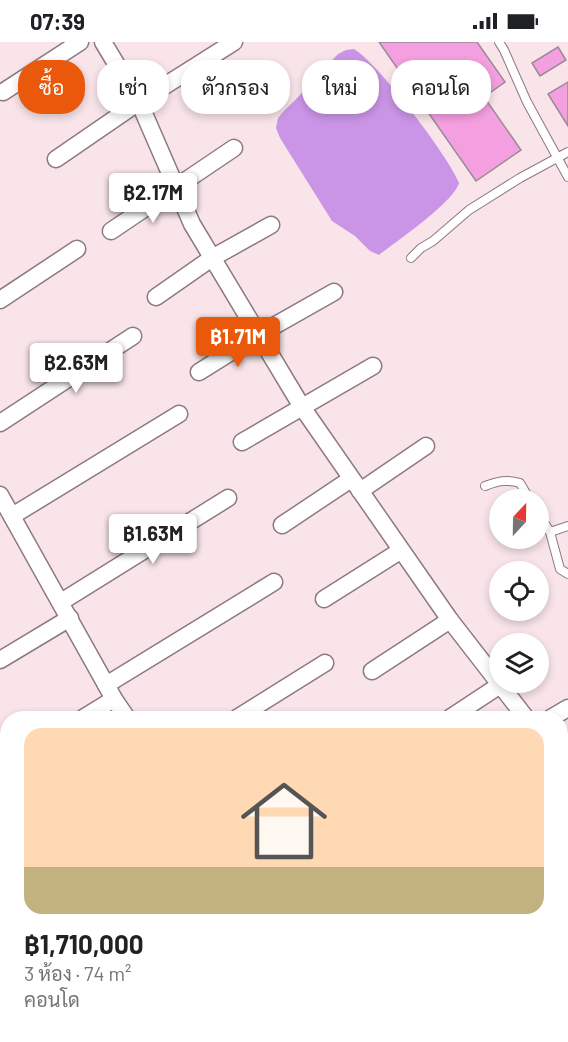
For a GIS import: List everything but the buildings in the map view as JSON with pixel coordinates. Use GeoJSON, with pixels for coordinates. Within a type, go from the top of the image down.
{"type":"FeatureCollection","features":[{"type":"Feature","properties":{"kind":"street"},"geometry":{"type":"LineString","coordinates":[[3,92],[80,42]]}},
{"type":"Feature","properties":{"kind":"street"},"geometry":{"type":"LineString","coordinates":[[103,42],[114,60]]}},
{"type":"Feature","properties":{"kind":"street"},"geometry":{"type":"LineString","coordinates":[[169,83],[234,42]]}},
{"type":"Feature","properties":{"kind":"street"},"geometry":{"type":"LineString","coordinates":[[56,159],[122,114]]}},
{"type":"Feature","properties":{"kind":"street"},"geometry":{"type":"LineString","coordinates":[[144,114],[192,224],[302,407],[400,551],[489,671]]}},
{"type":"Feature","properties":{"kind":"street"},"geometry":{"type":"LineString","coordinates":[[111,231],[234,148]]}},
{"type":"Feature","properties":{"kind":"street"},"geometry":{"type":"LineString","coordinates":[[156,297],[212,258],[272,225]]}},
{"type":"Feature","properties":{"kind":"street"},"geometry":{"type":"LineString","coordinates":[[0,300],[77,249]]}},
{"type":"Feature","properties":{"kind":"street"},"geometry":{"type":"LineString","coordinates":[[199,372],[334,292]]}},
{"type":"Feature","properties":{"kind":"street"},"geometry":{"type":"LineString","coordinates":[[0,423],[133,336]]}},
{"type":"Feature","properties":{"kind":"street"},"geometry":{"type":"LineString","coordinates":[[242,441],[373,366]]}},
{"type":"Feature","properties":{"kind":"street"},"geometry":{"type":"LineString","coordinates":[[12,516],[178,414]]}},
{"type":"Feature","properties":{"kind":"street"},"geometry":{"type":"LineString","coordinates":[[282,525],[426,446]]}},
{"type":"Feature","properties":{"kind":"street"},"geometry":{"type":"LineString","coordinates":[[0,495],[122,711]]}},
{"type":"Feature","properties":{"kind":"street"},"geometry":{"type":"LineString","coordinates":[[61,602],[228,498]]}},
{"type":"Feature","properties":{"kind":"street"},"geometry":{"type":"LineString","coordinates":[[324,599],[400,551]]}},
{"type":"Feature","properties":{"kind":"street"},"geometry":{"type":"LineString","coordinates":[[90,711],[110,692],[274,582]]}},
{"type":"Feature","properties":{"kind":"street"},"geometry":{"type":"LineString","coordinates":[[0,660],[70,618]]}},
{"type":"Feature","properties":{"kind":"street"},"geometry":{"type":"LineString","coordinates":[[372,670],[450,620]]}},
{"type":"Feature","properties":{"kind":"street"},"geometry":{"type":"LineString","coordinates":[[248,711],[326,663]]}},
{"type":"Feature","properties":{"kind":"street"},"geometry":{"type":"LineString","coordinates":[[461,711],[489,692]]}},
{"type":"Feature","properties":{"kind":"street"},"geometry":{"type":"LineString","coordinates":[[506,693],[520,711]]}},
{"type":"Feature","properties":{"kind":"lane"},"geometry":{"type":"LineString","coordinates":[[499,42],[556,158],[568,177]]}},
{"type":"Feature","properties":{"kind":"lane"},"geometry":{"type":"LineString","coordinates":[[411,258],[469,210],[568,152]]}},
{"type":"Feature","properties":{"kind":"lane"},"geometry":{"type":"LineString","coordinates":[[485,486],[510,480],[520,483],[524,489]]}},
{"type":"Feature","properties":{"kind":"lane"},"geometry":{"type":"LineString","coordinates":[[568,526],[550,532],[560,569],[568,574]]}},
{"type":"Feature","properties":{"kind":"shaded area"},"geometry":{"type":"Polygon","coordinates":[[[354,49],[368,60],[332,60],[346,50],[354,49]]]}},
{"type":"Feature","properties":{"kind":"shaded area"},"geometry":{"type":"Polygon","coordinates":[[[379,72],[391,86],[391,114],[413,114],[442,153],[459,183],[447,201],[411,231],[379,255],[370,251],[355,236],[332,221],[280,138],[276,128],[278,118],[282,114],[290,114],[290,105],[302,92],[302,114],[379,114],[379,72]]]}}]}
